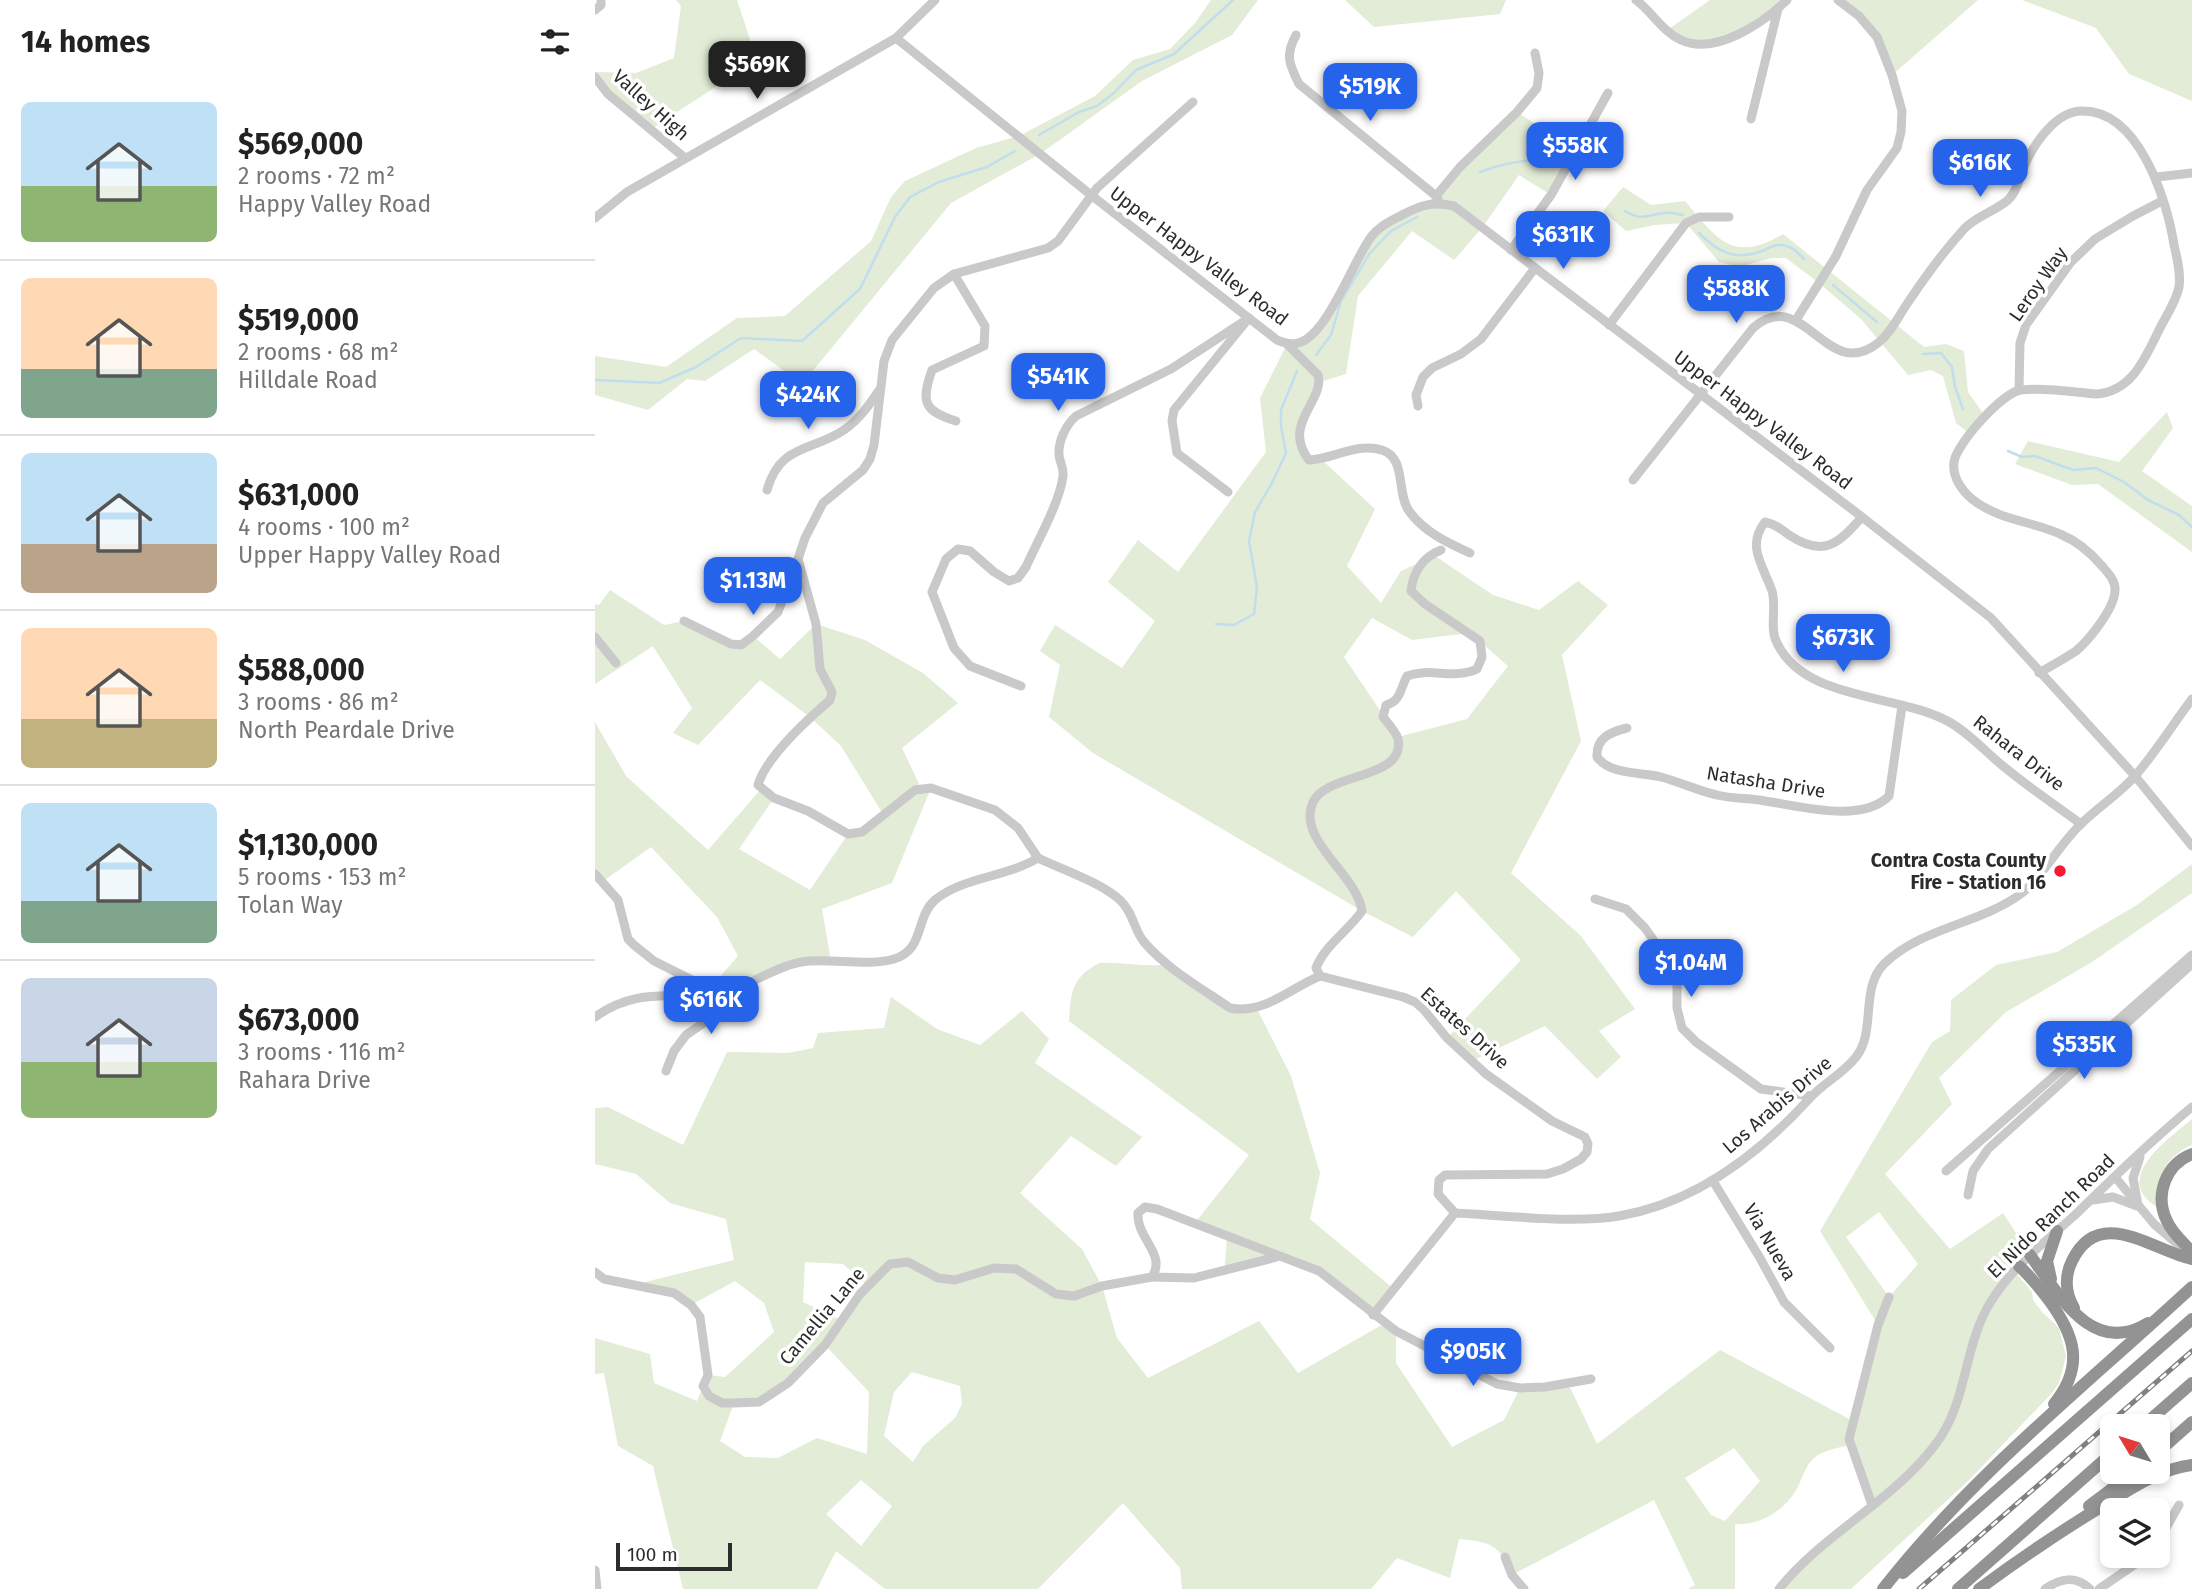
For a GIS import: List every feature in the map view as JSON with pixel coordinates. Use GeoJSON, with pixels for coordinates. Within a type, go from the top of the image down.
{"type":"FeatureCollection","features":[{"type":"Feature","properties":{"kind":"highway"},"geometry":{"type":"LineString","coordinates":[[2192,1154],[2178,1162],[2169,1173],[2164,1182],[2162,1203],[2168,1223],[2192,1256]]}},
{"type":"Feature","properties":{"kind":"highway"},"geometry":{"type":"LineString","coordinates":[[2055,1289],[2047,1261],[2057,1231]]}},
{"type":"Feature","properties":{"kind":"highway"},"geometry":{"type":"LineString","coordinates":[[2085,1322],[2070,1300],[2067,1277],[2076,1254],[2094,1238],[2109,1233],[2125,1234],[2175,1255],[2192,1256]]}},
{"type":"Feature","properties":{"kind":"highway"},"geometry":{"type":"LineString","coordinates":[[2030,1255],[2069,1308],[2085,1322],[2112,1332],[2134,1329],[2149,1322],[2192,1287]]}},
{"type":"Feature","properties":{"kind":"highway"},"geometry":{"type":"LineString","coordinates":[[2019,1266],[2061,1318],[2069,1332],[2073,1348],[2073,1364],[2068,1384],[2039,1424]]}},
{"type":"Feature","properties":{"kind":"highway"},"geometry":{"type":"LineString","coordinates":[[1884,1589],[1946,1515],[2039,1424],[2192,1287]]}},
{"type":"Feature","properties":{"kind":"highway"},"geometry":{"type":"LineString","coordinates":[[1884,1589],[2192,1319]]}},
{"type":"Feature","properties":{"kind":"highway"},"geometry":{"type":"LineString","coordinates":[[2157,1414],[2192,1383]]}},
{"type":"Feature","properties":{"kind":"highway"},"geometry":{"type":"LineString","coordinates":[[2170,1441],[2192,1422]]}},
{"type":"Feature","properties":{"kind":"highway"},"geometry":{"type":"LineString","coordinates":[[1958,1589],[2100,1464]]}},
{"type":"Feature","properties":{"kind":"highway"},"geometry":{"type":"LineString","coordinates":[[1979,1589],[2067,1528],[2155,1475],[2192,1465]]}},
{"type":"Feature","properties":{"kind":"highway"},"geometry":{"type":"LineString","coordinates":[[2067,1528],[2084,1510],[2118,1484]]}},
{"type":"Feature","properties":{"kind":"street"},"geometry":{"type":"LineString","coordinates":[[595,10],[601,5],[601,0]]}},
{"type":"Feature","properties":{"kind":"street"},"geometry":{"type":"LineString","coordinates":[[595,218],[627,192],[896,37],[935,0]]}},
{"type":"Feature","properties":{"kind":"street"},"geometry":{"type":"LineString","coordinates":[[1636,0],[1666,31],[1694,44],[1728,38],[1778,9],[1787,0]]}},
{"type":"Feature","properties":{"kind":"street"},"geometry":{"type":"LineString","coordinates":[[1796,320],[1836,256],[1867,190],[1897,148],[1901,132],[1900,102],[1877,37],[1859,16],[1838,0]]}},
{"type":"Feature","properties":{"kind":"street"},"geometry":{"type":"LineString","coordinates":[[1751,119],[1778,9]]}},
{"type":"Feature","properties":{"kind":"street"},"geometry":{"type":"LineString","coordinates":[[1296,34],[1289,49],[1291,68],[1299,84],[1438,199],[1460,167],[1537,89],[1539,73],[1535,53]]}},
{"type":"Feature","properties":{"kind":"street","name":"Upper Happy Valley Road"},"geometry":{"type":"LineString","coordinates":[[896,37],[1091,195],[1277,340],[1287,344],[1299,343],[1311,336],[1325,319],[1359,256],[1380,227],[1438,199],[1454,206],[1863,517],[1991,618],[2135,776],[2192,846]]}},
{"type":"Feature","properties":{"kind":"street","name":"Valley High"},"geometry":{"type":"LineString","coordinates":[[595,77],[608,94],[685,158]]}},
{"type":"Feature","properties":{"kind":"street"},"geometry":{"type":"LineString","coordinates":[[1511,250],[1551,195],[1608,93]]}},
{"type":"Feature","properties":{"kind":"street"},"geometry":{"type":"LineString","coordinates":[[684,621],[731,644],[741,645],[778,612],[810,526],[823,503],[863,470],[870,459],[884,361],[892,341],[933,288],[954,274],[1048,248],[1069,227],[1107,177],[1193,102]]}},
{"type":"Feature","properties":{"kind":"street"},"geometry":{"type":"LineString","coordinates":[[1633,480],[1753,328],[1763,319],[1777,315],[1789,317],[1843,353],[1865,352],[1879,343],[1962,231],[1973,220],[2008,199],[2036,146],[2066,113],[2097,113],[2112,120],[2130,137],[2157,177],[2162,201],[2170,220],[2179,276],[2179,287],[2173,303],[2138,370],[2123,384],[2109,393],[2019,389],[1997,403],[1970,434],[1954,460],[1955,475],[1971,498],[1996,515],[2040,526],[2076,543],[2094,557],[2113,580],[2114,599],[2109,611],[2077,649],[2039,673]]}},
{"type":"Feature","properties":{"kind":"street"},"geometry":{"type":"LineString","coordinates":[[2157,177],[2192,173]]}},
{"type":"Feature","properties":{"kind":"street","name":"Leroy Way"},"geometry":{"type":"LineString","coordinates":[[2019,389],[2020,343],[2026,325],[2071,262],[2095,239],[2162,201]]}},
{"type":"Feature","properties":{"kind":"street"},"geometry":{"type":"LineString","coordinates":[[1609,325],[1686,223],[1699,217],[1729,217]]}},
{"type":"Feature","properties":{"kind":"street"},"geometry":{"type":"LineString","coordinates":[[1418,406],[1416,395],[1423,377],[1432,368],[1461,354],[1481,339],[1535,268]]}},
{"type":"Feature","properties":{"kind":"street"},"geometry":{"type":"LineString","coordinates":[[954,274],[985,326],[984,346],[932,370],[924,391],[929,407],[943,417],[957,421]]}},
{"type":"Feature","properties":{"kind":"street"},"geometry":{"type":"LineString","coordinates":[[1228,492],[1177,453],[1172,421],[1174,410],[1249,318]]}},
{"type":"Feature","properties":{"kind":"street"},"geometry":{"type":"LineString","coordinates":[[1021,686],[970,666],[954,648],[932,592],[946,559],[958,549],[970,551],[1009,581],[1019,578],[1061,488],[1064,472],[1059,455],[1068,424],[1076,416],[1171,369],[1249,318]]}},
{"type":"Feature","properties":{"kind":"street"},"geometry":{"type":"LineString","coordinates":[[1287,344],[1318,376],[1320,382],[1299,435],[1299,445],[1309,460],[1322,460],[1351,449],[1366,448],[1382,450],[1393,456],[1398,464],[1403,498],[1409,511],[1438,538],[1470,553]]}},
{"type":"Feature","properties":{"kind":"street"},"geometry":{"type":"LineString","coordinates":[[767,490],[771,475],[784,458],[849,426],[866,411],[881,388]]}},
{"type":"Feature","properties":{"kind":"street","name":"Rahara Drive"},"geometry":{"type":"LineString","coordinates":[[1863,517],[1834,545],[1818,548],[1805,544],[1772,523],[1765,522],[1758,531],[1755,540],[1762,568],[1773,593],[1775,640],[1785,657],[1794,667],[1837,688],[1950,722],[1975,739],[2006,769],[2081,824]]}},
{"type":"Feature","properties":{"kind":"street"},"geometry":{"type":"LineString","coordinates":[[799,559],[816,624],[820,668],[832,692],[830,700],[790,738],[761,776],[758,785],[761,789],[848,834],[862,832],[915,790],[931,788],[995,810],[1018,828],[1038,858],[1109,891],[1122,902],[1131,914],[1139,936],[1157,957],[1230,1008],[1242,1010],[1257,1009],[1320,976],[1317,968],[1322,955],[1355,922],[1362,911],[1361,901],[1312,831],[1309,816],[1319,792],[1329,786],[1367,775],[1389,763],[1398,751],[1398,738],[1383,716],[1386,705],[1395,703],[1402,692],[1407,677],[1416,673],[1468,674],[1477,669],[1482,657],[1480,641],[1425,604],[1411,591],[1412,580],[1423,561],[1441,550]]}},
{"type":"Feature","properties":{"kind":"street"},"geometry":{"type":"LineString","coordinates":[[595,637],[616,663]]}},
{"type":"Feature","properties":{"kind":"street","name":"Los Arabis Drive"},"geometry":{"type":"LineString","coordinates":[[1455,1213],[1577,1219],[1616,1217],[1661,1204],[1713,1181],[1779,1132],[1811,1096],[1857,1056],[1865,1032],[1872,985],[1884,964],[1896,954],[1928,937],[2004,905],[2024,892],[2081,824],[2135,776],[2192,699]]}},
{"type":"Feature","properties":{"kind":"street","name":"Natasha Drive"},"geometry":{"type":"LineString","coordinates":[[1627,728],[1602,738],[1596,747],[1597,757],[1602,764],[1662,778],[1723,797],[1852,811],[1873,807],[1889,796],[1902,706]]}},
{"type":"Feature","properties":{"kind":"street"},"geometry":{"type":"LineString","coordinates":[[595,1017],[632,998],[720,994],[772,970],[806,961],[893,960],[902,956],[917,941],[926,912],[933,902],[963,886],[1022,868],[1038,858]]}},
{"type":"Feature","properties":{"kind":"street"},"geometry":{"type":"LineString","coordinates":[[595,874],[618,900],[628,939],[654,961],[696,982],[734,988]]}},
{"type":"Feature","properties":{"kind":"street"},"geometry":{"type":"LineString","coordinates":[[1595,899],[1626,909],[1653,939],[1668,961],[1677,981],[1677,1008],[1682,1028],[1696,1042],[1761,1089],[1811,1096]]}},
{"type":"Feature","properties":{"kind":"street"},"geometry":{"type":"LineString","coordinates":[[1946,1171],[2192,955]]}},
{"type":"Feature","properties":{"kind":"street"},"geometry":{"type":"LineString","coordinates":[[1968,1195],[1973,1171],[1988,1149],[2192,964]]}},
{"type":"Feature","properties":{"kind":"street","name":"Estates Drive"},"geometry":{"type":"LineString","coordinates":[[1320,976],[1415,1002],[1447,1038],[1486,1074],[1552,1121],[1585,1137],[1587,1152],[1581,1159],[1547,1174],[1445,1175],[1439,1180],[1439,1194],[1455,1213]]}},
{"type":"Feature","properties":{"kind":"street"},"geometry":{"type":"LineString","coordinates":[[666,1070],[674,1051],[686,1035],[708,1020],[723,1005],[734,988]]}},
{"type":"Feature","properties":{"kind":"street","name":"El Nido Ranch Road"},"geometry":{"type":"LineString","coordinates":[[1779,1589],[1798,1566],[1902,1482],[1938,1442],[1960,1398],[1979,1323],[1999,1289],[2030,1255],[2192,1107]]}},
{"type":"Feature","properties":{"kind":"street"},"geometry":{"type":"LineString","coordinates":[[2138,1206],[2134,1175],[2143,1151]]}},
{"type":"Feature","properties":{"kind":"street"},"geometry":{"type":"LineString","coordinates":[[2115,1177],[2162,1233],[2192,1256]]}},
{"type":"Feature","properties":{"kind":"street","name":"Via Nueva"},"geometry":{"type":"LineString","coordinates":[[1713,1181],[1784,1302],[1830,1348]]}},
{"type":"Feature","properties":{"kind":"street"},"geometry":{"type":"LineString","coordinates":[[2088,1202],[2109,1196],[2138,1206]]}},
{"type":"Feature","properties":{"kind":"street"},"geometry":{"type":"LineString","coordinates":[[1152,1277],[1158,1268],[1157,1259],[1137,1223],[1138,1213],[1145,1207],[1157,1209],[1319,1271],[1396,1331],[1497,1384],[1520,1388],[1545,1387],[1591,1379]]}},
{"type":"Feature","properties":{"kind":"street"},"geometry":{"type":"LineString","coordinates":[[1373,1315],[1455,1213]]}},
{"type":"Feature","properties":{"kind":"street"},"geometry":{"type":"LineString","coordinates":[[1152,1277],[1194,1278],[1279,1256]]}},
{"type":"Feature","properties":{"kind":"street","name":"Camellia Lane"},"geometry":{"type":"LineString","coordinates":[[595,1272],[608,1280],[674,1293],[691,1305],[700,1317],[708,1374],[703,1386],[709,1396],[722,1403],[759,1402],[788,1383],[825,1345],[860,1294],[890,1264],[908,1262],[938,1278],[955,1280],[994,1268],[1016,1269],[1056,1294],[1074,1296],[1102,1286],[1152,1277]]}},
{"type":"Feature","properties":{"kind":"street"},"geometry":{"type":"LineString","coordinates":[[1872,1505],[1849,1439],[1878,1325],[1889,1297]]}},
{"type":"Feature","properties":{"kind":"street"},"geometry":{"type":"LineString","coordinates":[[2170,1521],[2179,1505]]}},
{"type":"Feature","properties":{"kind":"street"},"geometry":{"type":"LineString","coordinates":[[1504,1557],[1512,1575],[1524,1589]]}},
{"type":"Feature","properties":{"kind":"street"},"geometry":{"type":"LineString","coordinates":[[2099,1589],[2130,1568]]}},
{"type":"Feature","properties":{"kind":"street"},"geometry":{"type":"LineString","coordinates":[[595,1571],[597,1589]]}},
{"type":"Feature","properties":{"kind":"street"},"geometry":{"type":"LineString","coordinates":[[2045,1589],[2057,1581],[2070,1579],[2082,1582],[2090,1589]]}},
{"type":"Feature","properties":{"kind":"green space"},"geometry":{"type":"Polygon","coordinates":[[[676,0],[737,0],[757,60],[651,129],[595,77],[595,72],[636,73],[674,58],[681,6],[676,0]]]}},
{"type":"Feature","properties":{"kind":"green space"},"geometry":{"type":"Polygon","coordinates":[[[1211,0],[1258,0],[1232,35],[1142,81],[1040,154],[951,203],[802,384],[754,349],[705,381],[687,379],[648,410],[595,395],[595,356],[666,367],[737,318],[785,316],[871,241],[891,197],[905,181],[976,148],[1019,136],[1095,96],[1133,60],[1170,49],[1195,23],[1211,0]]]}},
{"type":"Feature","properties":{"kind":"green space"},"geometry":{"type":"Polygon","coordinates":[[[1345,0],[1506,0],[1500,14],[1374,27],[1345,0]]]}},
{"type":"Feature","properties":{"kind":"green space"},"geometry":{"type":"Polygon","coordinates":[[[1710,0],[1787,0],[1728,38],[1694,44],[1666,31],[1710,0]]]}},
{"type":"Feature","properties":{"kind":"green space"},"geometry":{"type":"Polygon","coordinates":[[[1838,0],[1978,0],[1892,75],[1877,37],[1838,0]]]}},
{"type":"Feature","properties":{"kind":"green space"},"geometry":{"type":"Polygon","coordinates":[[[2022,0],[2192,0],[2192,101],[2129,74],[2096,28],[2022,0]]]}},
{"type":"Feature","properties":{"kind":"green space"},"geometry":{"type":"Polygon","coordinates":[[[1517,112],[1576,150],[1551,195],[1519,175],[1482,228],[1454,260],[1412,231],[1358,296],[1346,374],[1320,382],[1299,434],[1305,456],[1322,460],[1375,509],[1347,566],[1381,603],[1401,571],[1432,554],[1493,595],[1539,610],[1578,581],[1608,605],[1562,655],[1581,741],[1511,873],[1581,936],[1635,1009],[1599,1031],[1621,1057],[1597,1079],[1545,1026],[1472,1061],[1447,1038],[1521,960],[1456,891],[1413,937],[1362,911],[1093,753],[1049,717],[1060,665],[1040,651],[1055,625],[1122,668],[1155,621],[1108,582],[1138,540],[1178,572],[1266,452],[1260,398],[1287,344],[1311,336],[1372,235],[1436,196],[1517,112]],[[1372,618],[1344,657],[1398,737],[1467,719],[1508,666],[1470,633],[1412,640],[1372,618]]]}},
{"type":"Feature","properties":{"kind":"green space"},"geometry":{"type":"Polygon","coordinates":[[[1623,187],[1651,205],[1685,201],[1717,236],[1738,247],[1765,243],[1783,234],[1924,347],[1946,344],[1964,351],[1968,392],[1985,416],[1970,434],[1956,423],[1943,376],[1931,370],[1908,375],[1861,319],[1786,258],[1771,258],[1739,267],[1719,262],[1686,223],[1655,225],[1626,231],[1603,211],[1623,187]]]}},
{"type":"Feature","properties":{"kind":"green space"},"geometry":{"type":"Polygon","coordinates":[[[2167,412],[2173,428],[2142,471],[2192,506],[2192,552],[2098,484],[2072,485],[2015,464],[2028,441],[2119,462],[2167,412]]]}},
{"type":"Feature","properties":{"kind":"green space"},"geometry":{"type":"Polygon","coordinates":[[[610,590],[664,625],[684,621],[731,644],[753,636],[780,659],[816,624],[865,640],[923,673],[958,703],[902,748],[921,788],[931,788],[892,883],[822,909],[831,961],[806,962],[733,988],[712,986],[738,956],[717,917],[651,847],[602,882],[595,874],[595,722],[626,776],[708,850],[761,789],[774,798],[739,849],[810,890],[848,834],[862,832],[883,814],[841,746],[810,717],[760,680],[698,745],[673,733],[692,708],[653,646],[595,684],[595,604],[599,605],[610,590]]]}},
{"type":"Feature","properties":{"kind":"green space"},"geometry":{"type":"Polygon","coordinates":[[[2192,864],[2192,893],[2092,962],[2006,1012],[1939,1078],[1952,1104],[1885,1174],[1950,1249],[2003,1213],[2026,1248],[2009,1265],[2032,1292],[2033,1300],[2043,1313],[2059,1328],[2066,1356],[2059,1383],[2052,1393],[1969,1480],[1851,1589],[1779,1589],[1872,1505],[1850,1445],[1826,1451],[1814,1458],[1795,1492],[1777,1511],[1753,1523],[1735,1524],[1735,1589],[1688,1589],[1695,1585],[1654,1500],[1512,1575],[1503,1557],[1493,1546],[1459,1539],[1450,1578],[1397,1558],[1371,1589],[1182,1589],[1180,1568],[1123,1503],[1038,1589],[885,1589],[836,1551],[817,1589],[683,1589],[653,1466],[618,1446],[604,1373],[595,1374],[595,1338],[650,1354],[654,1383],[697,1401],[708,1375],[725,1377],[774,1332],[764,1303],[735,1281],[691,1305],[674,1293],[629,1286],[734,1260],[726,1219],[670,1203],[636,1174],[595,1164],[595,1108],[608,1107],[683,1145],[727,1052],[788,1053],[813,1048],[818,1033],[884,1028],[891,997],[937,1029],[980,1045],[1022,1011],[1049,1039],[1035,1063],[1142,1137],[1116,1166],[1071,1136],[1020,1193],[1082,1249],[1102,1286],[1117,1338],[1148,1378],[1259,1321],[1298,1373],[1385,1323],[1396,1331],[1396,1363],[1452,1447],[1504,1420],[1520,1388],[1568,1383],[1597,1444],[1720,1350],[1853,1421],[1878,1325],[1820,1231],[1932,1042],[1950,1031],[1951,1000],[1996,965],[2057,952],[2137,905],[2192,864]],[[1879,1212],[1846,1237],[1889,1297],[1918,1264],[1879,1212]],[[805,1262],[803,1302],[841,1320],[868,1286],[843,1264],[805,1262]],[[825,1345],[788,1383],[759,1402],[734,1403],[720,1441],[745,1457],[778,1458],[817,1438],[867,1454],[869,1392],[825,1345]],[[912,1372],[894,1392],[884,1436],[913,1462],[923,1446],[955,1418],[962,1404],[960,1386],[912,1372]],[[1734,1448],[1685,1478],[1711,1515],[1725,1521],[1760,1481],[1734,1448]],[[861,1480],[826,1514],[861,1546],[892,1506],[861,1480]]]}},
{"type":"Feature","properties":{"kind":"green space"},"geometry":{"type":"Polygon","coordinates":[[[1099,963],[1168,964],[1230,1008],[1257,1009],[1291,1076],[1320,1173],[1310,1219],[1394,1289],[1373,1315],[1319,1271],[1279,1257],[1224,1275],[1227,1238],[1194,1224],[1249,1155],[1069,1021],[1074,987],[1083,974],[1099,963]]]}},
{"type":"Feature","properties":{"kind":"green space"},"geometry":{"type":"Polygon","coordinates":[[[2192,1119],[2192,1145],[2175,1156],[2164,1170],[2157,1207],[2144,1196],[2140,1184],[2142,1172],[2158,1148],[2192,1119]]]}},
{"type":"Feature","properties":{"kind":"waterway"},"geometry":{"type":"LineString","coordinates":[[1039,135],[1079,112],[1097,106],[1136,70],[1174,54],[1233,0]]}},
{"type":"Feature","properties":{"kind":"waterway"},"geometry":{"type":"LineString","coordinates":[[595,380],[659,383],[696,367],[741,338],[802,341],[860,289],[895,217],[910,197],[939,182],[987,167],[1015,151]]}},
{"type":"Feature","properties":{"kind":"waterway"},"geometry":{"type":"LineString","coordinates":[[1480,172],[1515,162],[1551,160]]}},
{"type":"Feature","properties":{"kind":"waterway"},"geometry":{"type":"LineString","coordinates":[[1625,211],[1641,217],[1667,213],[1683,215]]}},
{"type":"Feature","properties":{"kind":"waterway"},"geometry":{"type":"LineString","coordinates":[[1316,355],[1331,335],[1341,301],[1370,253],[1391,231],[1417,217]]}},
{"type":"Feature","properties":{"kind":"waterway"},"geometry":{"type":"LineString","coordinates":[[1699,233],[1712,245],[1734,255],[1750,255],[1775,245],[1784,245],[1804,259]]}},
{"type":"Feature","properties":{"kind":"waterway"},"geometry":{"type":"LineString","coordinates":[[1833,285],[1877,322]]}},
{"type":"Feature","properties":{"kind":"waterway"},"geometry":{"type":"LineString","coordinates":[[1923,354],[1941,353],[1952,367],[1955,387],[1963,409]]}},
{"type":"Feature","properties":{"kind":"waterway"},"geometry":{"type":"LineString","coordinates":[[1216,624],[1234,625],[1254,614],[1257,587],[1249,541],[1255,512],[1286,453],[1281,410],[1297,371]]}},
{"type":"Feature","properties":{"kind":"waterway"},"geometry":{"type":"LineString","coordinates":[[2008,451],[2022,457],[2035,456],[2073,470],[2096,468],[2124,482],[2148,500],[2179,515],[2192,527]]}},
{"type":"Feature","properties":{"kind":"railway"},"geometry":{"type":"LineString","coordinates":[[1919,1589],[2192,1351]]}},
{"type":"Feature","properties":{"kind":"place","name":"Contra Costa County Fire - Station 16"},"geometry":{"type":"Point","coordinates":[2060,871]}}]}
